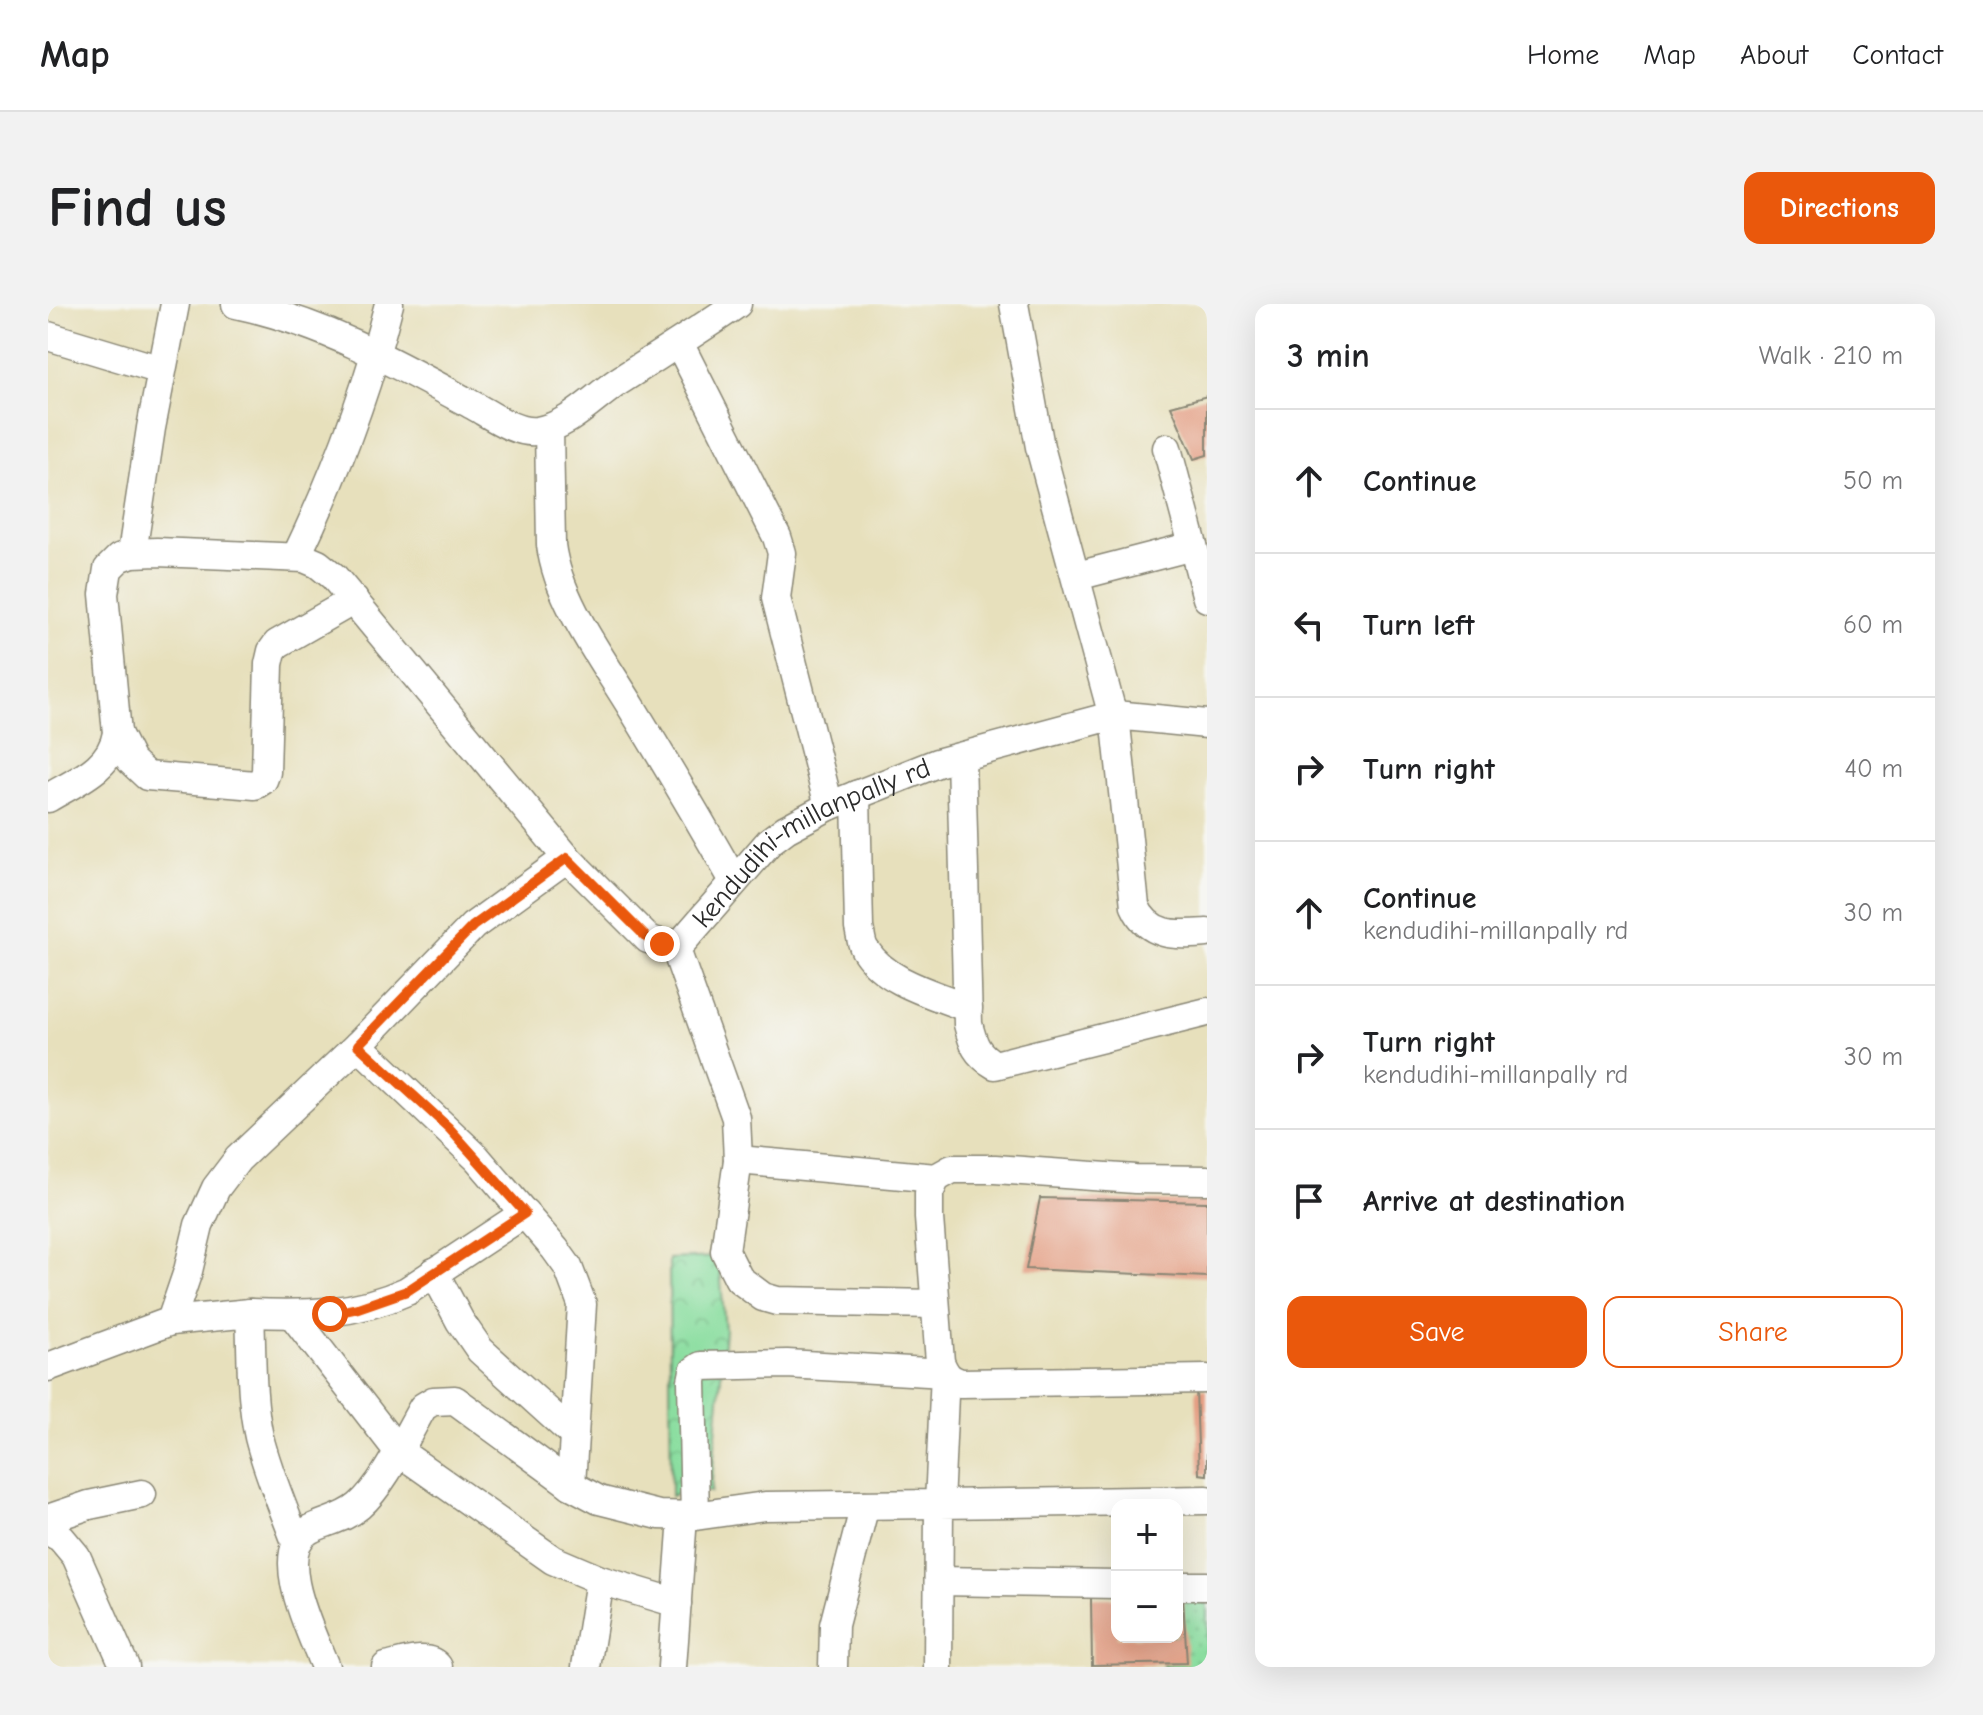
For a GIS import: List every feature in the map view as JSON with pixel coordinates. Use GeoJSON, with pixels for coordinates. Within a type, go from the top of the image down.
{"type":"FeatureCollection","features":[{"type":"Feature","properties":{"kind":"street"},"geometry":{"type":"LineString","coordinates":[[132,553],[161,370],[175,304]]}},
{"type":"Feature","properties":{"kind":"street"},"geometry":{"type":"LineString","coordinates":[[236,304],[281,314],[377,353],[507,424],[532,432],[549,429],[680,345],[723,308]]}},
{"type":"Feature","properties":{"kind":"street"},"geometry":{"type":"LineString","coordinates":[[48,798],[97,769],[115,746],[117,733],[104,594],[108,569],[119,558],[132,553],[296,557],[328,487],[377,353],[389,304]]}},
{"type":"Feature","properties":{"kind":"street"},"geometry":{"type":"LineString","coordinates":[[1014,304],[1037,435],[1115,715],[1135,906],[1140,918],[1154,929],[1169,933],[1207,933]]}},
{"type":"Feature","properties":{"kind":"street"},"geometry":{"type":"LineString","coordinates":[[48,336],[161,370]]}},
{"type":"Feature","properties":{"kind":"street"},"geometry":{"type":"LineString","coordinates":[[680,345],[777,537],[782,553],[776,598],[829,806]]}},
{"type":"Feature","properties":{"kind":"street"},"geometry":{"type":"LineString","coordinates":[[549,429],[551,545],[553,563],[562,586],[734,881]]}},
{"type":"Feature","properties":{"kind":"street"},"geometry":{"type":"LineString","coordinates":[[1167,448],[1207,598]]}},
{"type":"Feature","properties":{"kind":"street"},"geometry":{"type":"LineString","coordinates":[[1077,576],[1193,546]]}},
{"type":"Feature","properties":{"kind":"street","name":"kendudihi-millanpally rd"},"geometry":{"type":"LineString","coordinates":[[296,557],[318,564],[334,577],[567,858],[648,939],[662,944],[683,941],[770,841],[829,806],[937,763],[1115,715]]}},
{"type":"Feature","properties":{"kind":"street"},"geometry":{"type":"LineString","coordinates":[[117,733],[131,761],[147,776],[255,785],[263,780],[266,772],[272,651],[292,633],[354,600]]}},
{"type":"Feature","properties":{"kind":"street"},"geometry":{"type":"LineString","coordinates":[[1115,715],[1207,724]]}},
{"type":"Feature","properties":{"kind":"street"},"geometry":{"type":"LineString","coordinates":[[961,757],[968,1008],[973,1046],[981,1056],[995,1065],[1207,1012]]}},
{"type":"Feature","properties":{"kind":"street"},"geometry":{"type":"LineString","coordinates":[[856,795],[859,928],[864,949],[884,970],[897,978],[968,1008]]}},
{"type":"Feature","properties":{"kind":"street"},"geometry":{"type":"LineString","coordinates":[[171,1321],[199,1225],[216,1188],[238,1159],[358,1045],[473,926],[567,858]]}},
{"type":"Feature","properties":{"kind":"street"},"geometry":{"type":"LineString","coordinates":[[674,944],[736,1118],[738,1160],[725,1251],[739,1279],[751,1290],[777,1301],[935,1304]]}},
{"type":"Feature","properties":{"kind":"street"},"geometry":{"type":"LineString","coordinates":[[358,1045],[449,1128],[525,1213],[568,1267],[582,1304],[571,1485]]}},
{"type":"Feature","properties":{"kind":"street"},"geometry":{"type":"LineString","coordinates":[[738,1160],[936,1178],[952,1169],[995,1169],[1135,1179],[1207,1180]]}},
{"type":"Feature","properties":{"kind":"street"},"geometry":{"type":"LineString","coordinates":[[936,1178],[929,1193],[929,1218],[940,1362],[945,1373],[939,1504],[938,1667]]}},
{"type":"Feature","properties":{"kind":"street"},"geometry":{"type":"LineString","coordinates":[[48,1367],[171,1321],[250,1313],[330,1314],[358,1308],[407,1291],[525,1213]]}},
{"type":"Feature","properties":{"kind":"street"},"geometry":{"type":"LineString","coordinates":[[434,1272],[470,1338],[480,1350],[574,1435]]}},
{"type":"Feature","properties":{"kind":"street"},"geometry":{"type":"LineString","coordinates":[[250,1313],[259,1436],[296,1542]]}},
{"type":"Feature","properties":{"kind":"street"},"geometry":{"type":"LineString","coordinates":[[292,1314],[398,1451],[540,1553],[600,1580],[677,1603]]}},
{"type":"Feature","properties":{"kind":"street"},"geometry":{"type":"LineString","coordinates":[[672,1667],[689,1517],[692,1381],[694,1371],[701,1366],[787,1364],[945,1373],[961,1383],[1207,1379]]}},
{"type":"Feature","properties":{"kind":"street"},"geometry":{"type":"LineString","coordinates":[[325,1667],[300,1601],[292,1553],[296,1542],[308,1531],[341,1518],[359,1506],[373,1491],[423,1407],[433,1401],[455,1400],[571,1485],[599,1500],[659,1515],[689,1517],[765,1506],[1207,1500]]}},
{"type":"Feature","properties":{"kind":"street"},"geometry":{"type":"LineString","coordinates":[[48,1519],[89,1505],[142,1494]]}},
{"type":"Feature","properties":{"kind":"street"},"geometry":{"type":"LineString","coordinates":[[833,1667],[834,1625],[865,1505]]}},
{"type":"Feature","properties":{"kind":"street"},"geometry":{"type":"LineString","coordinates":[[48,1531],[61,1538],[76,1556],[125,1667]]}},
{"type":"Feature","properties":{"kind":"street"},"geometry":{"type":"LineString","coordinates":[[586,1667],[600,1580]]}},
{"type":"Feature","properties":{"kind":"street"},"geometry":{"type":"LineString","coordinates":[[939,1581],[1111,1584]]}},
{"type":"Feature","properties":{"kind":"street"},"geometry":{"type":"LineString","coordinates":[[1183,1586],[1207,1586]]}},
{"type":"Feature","properties":{"kind":"street"},"geometry":{"type":"LineString","coordinates":[[386,1667],[427,1659],[438,1667]]}},
{"type":"Feature","properties":{"kind":"green space"},"geometry":{"type":"Polygon","coordinates":[[[719,1257],[725,1330],[711,1492],[692,1489],[671,1496],[669,1259],[719,1257]]]}},
{"type":"Feature","properties":{"kind":"green space"},"geometry":{"type":"Polygon","coordinates":[[[1207,1583],[1207,1667],[1163,1667],[1166,1643],[1183,1643],[1183,1584],[1207,1583]]]}},
{"type":"Feature","properties":{"kind":"building"},"geometry":{"type":"Polygon","coordinates":[[[1207,396],[1207,455],[1194,459],[1171,406],[1207,396]]]}},
{"type":"Feature","properties":{"kind":"building"},"geometry":{"type":"Polygon","coordinates":[[[1040,1198],[1207,1202],[1207,1277],[1026,1269],[1040,1198]]]}},
{"type":"Feature","properties":{"kind":"building"},"geometry":{"type":"Polygon","coordinates":[[[1196,1389],[1207,1389],[1207,1475],[1199,1474],[1196,1389]]]}},
{"type":"Feature","properties":{"kind":"building"},"geometry":{"type":"Polygon","coordinates":[[[1091,1598],[1111,1598],[1111,1643],[1183,1643],[1183,1598],[1187,1663],[1092,1665],[1091,1598]]]}},
{"type":"Feature","properties":{"kind":"route"},"geometry":{"type":"LineString","coordinates":[[330,1314],[407,1291],[525,1213],[449,1128],[358,1045],[473,926],[567,858],[648,939],[662,944]]}}]}
